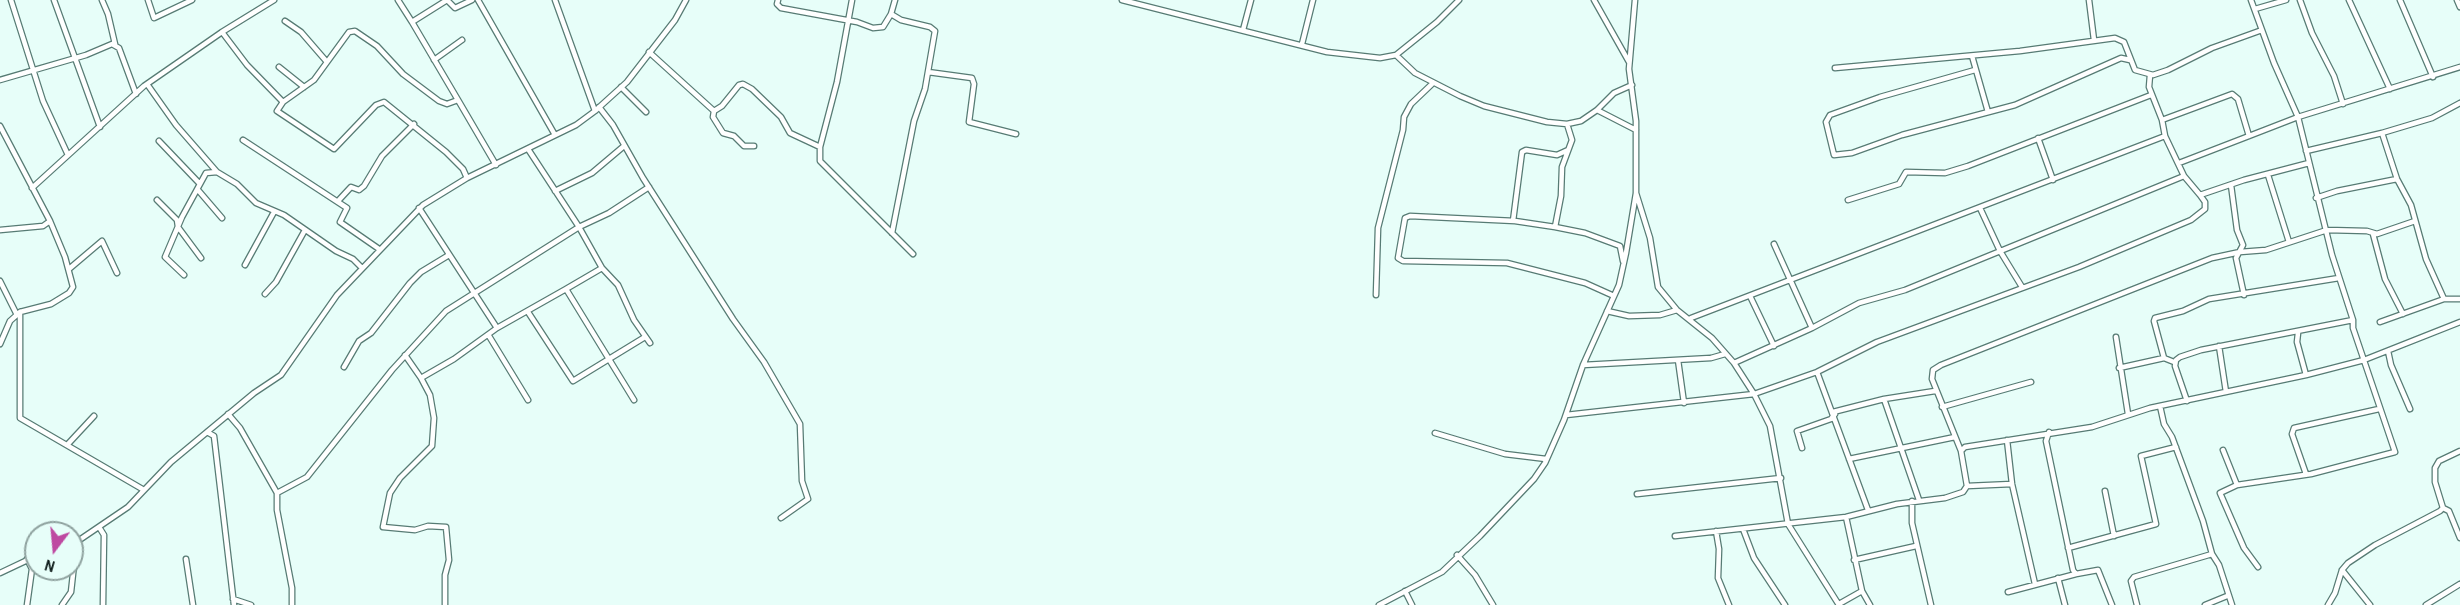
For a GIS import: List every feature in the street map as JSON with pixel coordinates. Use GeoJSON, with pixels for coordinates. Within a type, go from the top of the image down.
{"type":"FeatureCollection","features":[{"type":"Feature","properties":{"kind":"street"},"geometry":{"type":"LineString","coordinates":[[11,0],[33,71],[55,130],[68,156]]}},
{"type":"Feature","properties":{"kind":"street"},"geometry":{"type":"LineString","coordinates":[[54,0],[100,128]]}},
{"type":"Feature","properties":{"kind":"street"},"geometry":{"type":"LineString","coordinates":[[102,0],[115,44],[136,94]]}},
{"type":"Feature","properties":{"kind":"street"},"geometry":{"type":"LineString","coordinates":[[148,0],[154,18],[192,0]]}},
{"type":"Feature","properties":{"kind":"street"},"geometry":{"type":"LineString","coordinates":[[32,188],[147,84],[209,39],[274,0]]}},
{"type":"Feature","properties":{"kind":"street"},"geometry":{"type":"LineString","coordinates":[[398,0],[496,165]]}},
{"type":"Feature","properties":{"kind":"street"},"geometry":{"type":"LineString","coordinates":[[412,22],[447,0],[455,8],[472,0]]}},
{"type":"Feature","properties":{"kind":"street"},"geometry":{"type":"LineString","coordinates":[[478,0],[555,135]]}},
{"type":"Feature","properties":{"kind":"street"},"geometry":{"type":"LineString","coordinates":[[555,0],[597,109],[624,146],[764,362],[800,424],[802,481],[808,499],[782,518]]}},
{"type":"Feature","properties":{"kind":"street"},"geometry":{"type":"LineString","coordinates":[[84,537],[128,507],[207,432],[254,393],[281,375],[337,295],[419,208],[467,178],[555,135],[597,109],[621,87],[650,52],[675,20],[686,0]]}},
{"type":"Feature","properties":{"kind":"street"},"geometry":{"type":"LineString","coordinates":[[778,0],[777,4],[781,8],[878,28],[883,27],[891,14],[895,0]]}},
{"type":"Feature","properties":{"kind":"street"},"geometry":{"type":"LineString","coordinates":[[852,0],[837,82],[820,147],[820,161],[913,254]]}},
{"type":"Feature","properties":{"kind":"street"},"geometry":{"type":"LineString","coordinates":[[1122,0],[1327,52],[1371,58],[1396,55],[1456,1]]}},
{"type":"Feature","properties":{"kind":"street"},"geometry":{"type":"LineString","coordinates":[[1243,30],[1251,0]]}},
{"type":"Feature","properties":{"kind":"street"},"geometry":{"type":"LineString","coordinates":[[1302,44],[1313,0]]}},
{"type":"Feature","properties":{"kind":"street"},"geometry":{"type":"LineString","coordinates":[[1594,0],[1629,62]]}},
{"type":"Feature","properties":{"kind":"street"},"geometry":{"type":"LineString","coordinates":[[1379,605],[1442,572],[1457,555],[1480,536],[1534,479],[1566,415],[1583,365],[1614,296],[1623,264],[1636,193],[1636,130],[1629,62],[1636,15],[1635,0]]}},
{"type":"Feature","properties":{"kind":"street"},"geometry":{"type":"LineString","coordinates":[[2090,0],[2094,40]]}},
{"type":"Feature","properties":{"kind":"street"},"geometry":{"type":"LineString","coordinates":[[2251,0],[2274,63],[2298,117],[2316,198],[2353,320],[2353,328],[2379,409],[2395,448],[2394,454],[2282,480],[2237,485],[2220,493],[2244,548],[2258,567]]}},
{"type":"Feature","properties":{"kind":"street"},"geometry":{"type":"LineString","coordinates":[[2255,9],[2286,0]]}},
{"type":"Feature","properties":{"kind":"street"},"geometry":{"type":"LineString","coordinates":[[2300,0],[2312,33],[2334,76],[2343,104]]}},
{"type":"Feature","properties":{"kind":"street"},"geometry":{"type":"LineString","coordinates":[[2349,0],[2390,89]]}},
{"type":"Feature","properties":{"kind":"street"},"geometry":{"type":"LineString","coordinates":[[2400,0],[2433,77]]}},
{"type":"Feature","properties":{"kind":"street"},"geometry":{"type":"LineString","coordinates":[[2457,0],[2460,7]]}},
{"type":"Feature","properties":{"kind":"street"},"geometry":{"type":"LineString","coordinates":[[891,14],[901,20],[934,29],[928,72],[914,121],[892,233]]}},
{"type":"Feature","properties":{"kind":"street"},"geometry":{"type":"LineString","coordinates":[[285,21],[301,32],[327,62]]}},
{"type":"Feature","properties":{"kind":"street"},"geometry":{"type":"LineString","coordinates":[[1835,68],[1972,56],[2094,40],[2120,40],[2125,45],[2138,73],[2150,75],[2168,70],[2212,48],[2262,30]]}},
{"type":"Feature","properties":{"kind":"street"},"geometry":{"type":"LineString","coordinates":[[458,100],[447,105],[439,101],[403,74],[377,46],[354,32],[349,32],[314,80],[283,102],[277,111],[334,149],[380,101],[414,124],[451,156],[467,178]]}},
{"type":"Feature","properties":{"kind":"street"},"geometry":{"type":"LineString","coordinates":[[222,33],[247,65],[283,102]]}},
{"type":"Feature","properties":{"kind":"street"},"geometry":{"type":"LineString","coordinates":[[434,60],[462,40]]}},
{"type":"Feature","properties":{"kind":"street"},"geometry":{"type":"LineString","coordinates":[[0,80],[115,44]]}},
{"type":"Feature","properties":{"kind":"street"},"geometry":{"type":"LineString","coordinates":[[650,52],[714,111]]}},
{"type":"Feature","properties":{"kind":"street"},"geometry":{"type":"LineString","coordinates":[[1396,55],[1415,73],[1432,84],[1484,106],[1547,122],[1567,124],[1581,121],[1597,110],[1614,93],[1632,85]]}},
{"type":"Feature","properties":{"kind":"street"},"geometry":{"type":"LineString","coordinates":[[1972,56],[1988,112]]}},
{"type":"Feature","properties":{"kind":"street"},"geometry":{"type":"LineString","coordinates":[[1975,70],[1880,97],[1830,115],[1827,122],[1834,155],[1852,153],[1902,135],[2034,98],[2121,58],[2130,60]]}},
{"type":"Feature","properties":{"kind":"street"},"geometry":{"type":"LineString","coordinates":[[279,67],[291,74],[304,87]]}},
{"type":"Feature","properties":{"kind":"street"},"geometry":{"type":"LineString","coordinates":[[2179,163],[2298,117],[2460,67]]}},
{"type":"Feature","properties":{"kind":"street"},"geometry":{"type":"LineString","coordinates":[[928,72],[972,78],[974,84],[968,114],[969,122],[1016,135]]}},
{"type":"Feature","properties":{"kind":"street"},"geometry":{"type":"LineString","coordinates":[[1566,415],[1754,394],[1817,372],[1877,342],[2192,220],[2205,209],[2205,202],[2184,177],[2165,136],[2162,120],[2151,94],[2150,75]]}},
{"type":"Feature","properties":{"kind":"street"},"geometry":{"type":"LineString","coordinates":[[147,84],[176,125],[217,172],[237,183],[256,203],[353,259],[362,268]]}},
{"type":"Feature","properties":{"kind":"street"},"geometry":{"type":"LineString","coordinates":[[754,146],[744,146],[734,136],[723,133],[712,117],[714,111],[720,108],[739,85],[743,84],[752,89],[781,117],[790,133],[820,147]]}},
{"type":"Feature","properties":{"kind":"street"},"geometry":{"type":"LineString","coordinates":[[1376,295],[1378,228],[1403,130],[1404,117],[1411,104],[1432,84]]}},
{"type":"Feature","properties":{"kind":"street"},"geometry":{"type":"LineString","coordinates":[[621,87],[646,112]]}},
{"type":"Feature","properties":{"kind":"street"},"geometry":{"type":"LineString","coordinates":[[1848,200],[1899,184],[1906,172],[1949,172],[2151,94]]}},
{"type":"Feature","properties":{"kind":"street"},"geometry":{"type":"LineString","coordinates":[[2162,120],[2232,94],[2238,99],[2249,136]]}},
{"type":"Feature","properties":{"kind":"street"},"geometry":{"type":"LineString","coordinates":[[2306,151],[2382,133],[2432,118],[2460,103]]}},
{"type":"Feature","properties":{"kind":"street"},"geometry":{"type":"LineString","coordinates":[[1597,110],[1636,130]]}},
{"type":"Feature","properties":{"kind":"street"},"geometry":{"type":"LineString","coordinates":[[338,201],[351,187],[359,190],[364,186],[382,156],[414,124]]}},
{"type":"Feature","properties":{"kind":"street"},"geometry":{"type":"LineString","coordinates":[[1555,227],[1562,167],[1572,136],[1567,124]]}},
{"type":"Feature","properties":{"kind":"street"},"geometry":{"type":"LineString","coordinates":[[0,126],[50,221],[69,269],[73,287],[69,293],[41,308],[18,314],[10,321],[0,344]]}},
{"type":"Feature","properties":{"kind":"street"},"geometry":{"type":"LineString","coordinates":[[2382,133],[2397,178],[2407,195],[2426,259],[2444,299]]}},
{"type":"Feature","properties":{"kind":"street"},"geometry":{"type":"LineString","coordinates":[[1691,318],[2165,136]]}},
{"type":"Feature","properties":{"kind":"street"},"geometry":{"type":"LineString","coordinates":[[2038,138],[2053,180]]}},
{"type":"Feature","properties":{"kind":"street"},"geometry":{"type":"LineString","coordinates":[[243,140],[347,208],[340,222],[379,249]]}},
{"type":"Feature","properties":{"kind":"street"},"geometry":{"type":"LineString","coordinates":[[159,141],[201,184]]}},
{"type":"Feature","properties":{"kind":"street"},"geometry":{"type":"LineString","coordinates":[[555,191],[592,173],[624,146]]}},
{"type":"Feature","properties":{"kind":"street"},"geometry":{"type":"LineString","coordinates":[[528,149],[579,227],[602,268],[618,285],[634,320],[650,344]]}},
{"type":"Feature","properties":{"kind":"street"},"geometry":{"type":"LineString","coordinates":[[1513,221],[1522,153],[1526,150],[1557,155],[1568,150]]}},
{"type":"Feature","properties":{"kind":"street"},"geometry":{"type":"LineString","coordinates":[[2200,195],[2309,163]]}},
{"type":"Feature","properties":{"kind":"street"},"geometry":{"type":"LineString","coordinates":[[184,275],[165,257],[207,173],[217,172]]}},
{"type":"Feature","properties":{"kind":"street"},"geometry":{"type":"LineString","coordinates":[[2268,175],[2289,242]]}},
{"type":"Feature","properties":{"kind":"street"},"geometry":{"type":"LineString","coordinates":[[1734,363],[1812,328],[1859,303],[1905,291],[2184,177]]}},
{"type":"Feature","properties":{"kind":"street"},"geometry":{"type":"LineString","coordinates":[[2316,198],[2347,188],[2397,178]]}},
{"type":"Feature","properties":{"kind":"street"},"geometry":{"type":"LineString","coordinates":[[2231,185],[2237,230],[2243,245],[2236,258],[2244,295]]}},
{"type":"Feature","properties":{"kind":"street"},"geometry":{"type":"LineString","coordinates":[[277,493],[308,477],[405,355],[446,311],[579,227],[609,213],[649,187]]}},
{"type":"Feature","properties":{"kind":"street"},"geometry":{"type":"LineString","coordinates":[[198,190],[222,218]]}},
{"type":"Feature","properties":{"kind":"street"},"geometry":{"type":"LineString","coordinates":[[1636,193],[1650,238],[1658,287],[1677,310],[1691,318],[1734,363],[1754,394],[1770,426],[1788,524],[1839,605],[1862,591]]}},
{"type":"Feature","properties":{"kind":"street"},"geometry":{"type":"LineString","coordinates":[[157,200],[177,220],[178,227],[201,258]]}},
{"type":"Feature","properties":{"kind":"street"},"geometry":{"type":"LineString","coordinates":[[419,208],[497,328]]}},
{"type":"Feature","properties":{"kind":"street"},"geometry":{"type":"LineString","coordinates":[[1980,208],[2000,251],[2022,287]]}},
{"type":"Feature","properties":{"kind":"street"},"geometry":{"type":"LineString","coordinates":[[245,265],[274,212]]}},
{"type":"Feature","properties":{"kind":"street"},"geometry":{"type":"LineString","coordinates":[[1614,296],[1585,283],[1507,263],[1402,261],[1398,258],[1407,217],[1513,221],[1585,233],[1620,246],[1623,264]]}},
{"type":"Feature","properties":{"kind":"street"},"geometry":{"type":"LineString","coordinates":[[0,230],[43,226],[50,221]]}},
{"type":"Feature","properties":{"kind":"street"},"geometry":{"type":"LineString","coordinates":[[1675,536],[1846,517],[1868,510],[1912,501],[1945,498],[1963,492],[1967,486],[1961,451],[1935,391],[1933,370],[1941,365],[2212,258],[2240,252],[2266,250],[2327,230],[2367,231],[2373,234],[2415,221]]}},
{"type":"Feature","properties":{"kind":"street"},"geometry":{"type":"LineString","coordinates":[[265,294],[276,282],[305,230]]}},
{"type":"Feature","properties":{"kind":"street"},"geometry":{"type":"LineString","coordinates":[[2373,234],[2385,279],[2403,314]]}},
{"type":"Feature","properties":{"kind":"street"},"geometry":{"type":"LineString","coordinates":[[69,269],[102,241],[117,273]]}},
{"type":"Feature","properties":{"kind":"street"},"geometry":{"type":"LineString","coordinates":[[1774,244],[1812,328]]}},
{"type":"Feature","properties":{"kind":"street"},"geometry":{"type":"LineString","coordinates":[[344,367],[359,341],[371,333],[410,283],[421,272],[449,255]]}},
{"type":"Feature","properties":{"kind":"street"},"geometry":{"type":"LineString","coordinates":[[421,378],[489,336],[497,328],[602,268]]}},
{"type":"Feature","properties":{"kind":"street"},"geometry":{"type":"LineString","coordinates":[[2164,358],[2154,321],[2156,318],[2183,311],[2209,299],[2339,278]]}},
{"type":"Feature","properties":{"kind":"street"},"geometry":{"type":"LineString","coordinates":[[0,281],[18,314],[20,418],[144,490]]}},
{"type":"Feature","properties":{"kind":"street"},"geometry":{"type":"LineString","coordinates":[[566,289],[567,295],[634,400]]}},
{"type":"Feature","properties":{"kind":"street"},"geometry":{"type":"LineString","coordinates":[[1750,296],[1774,346]]}},
{"type":"Feature","properties":{"kind":"street"},"geometry":{"type":"LineString","coordinates":[[2380,322],[2444,299],[2460,298]]}},
{"type":"Feature","properties":{"kind":"street"},"geometry":{"type":"LineString","coordinates":[[1607,311],[1629,316],[1660,315],[1677,310]]}},
{"type":"Feature","properties":{"kind":"street"},"geometry":{"type":"LineString","coordinates":[[528,312],[573,381],[645,337]]}},
{"type":"Feature","properties":{"kind":"street"},"geometry":{"type":"LineString","coordinates":[[2175,362],[2180,357],[2219,346],[2298,333],[2353,320]]}},
{"type":"Feature","properties":{"kind":"street"},"geometry":{"type":"LineString","coordinates":[[1961,451],[1965,447],[2092,427],[2160,406],[2307,375],[2364,360],[2460,322]]}},
{"type":"Feature","properties":{"kind":"street"},"geometry":{"type":"LineString","coordinates":[[2298,333],[2297,342],[2307,375]]}},
{"type":"Feature","properties":{"kind":"street"},"geometry":{"type":"LineString","coordinates":[[489,336],[528,400]]}},
{"type":"Feature","properties":{"kind":"street"},"geometry":{"type":"LineString","coordinates":[[2116,337],[2128,414]]}},
{"type":"Feature","properties":{"kind":"street"},"geometry":{"type":"LineString","coordinates":[[2219,346],[2226,392]]}},
{"type":"Feature","properties":{"kind":"street"},"geometry":{"type":"LineString","coordinates":[[2388,351],[2391,365],[2410,409]]}},
{"type":"Feature","properties":{"kind":"street"},"geometry":{"type":"LineString","coordinates":[[1583,365],[1711,358],[1725,354]]}},
{"type":"Feature","properties":{"kind":"street"},"geometry":{"type":"LineString","coordinates":[[405,355],[430,394],[434,418],[432,446],[400,478],[390,494],[383,527],[415,530],[428,526],[446,527],[449,560],[445,575],[445,605]]}},
{"type":"Feature","properties":{"kind":"street"},"geometry":{"type":"LineString","coordinates":[[2120,368],[2164,358],[2175,362]]}},
{"type":"Feature","properties":{"kind":"street"},"geometry":{"type":"LineString","coordinates":[[1678,360],[1684,403]]}},
{"type":"Feature","properties":{"kind":"street"},"geometry":{"type":"LineString","coordinates":[[2175,362],[2187,401]]}},
{"type":"Feature","properties":{"kind":"street"},"geometry":{"type":"LineString","coordinates":[[1817,372],[1868,510]]}},
{"type":"Feature","properties":{"kind":"street"},"geometry":{"type":"LineString","coordinates":[[1942,407],[2031,382]]}},
{"type":"Feature","properties":{"kind":"street"},"geometry":{"type":"LineString","coordinates":[[1802,448],[1797,431],[1831,419],[1834,414],[1884,399],[1935,391]]}},
{"type":"Feature","properties":{"kind":"street"},"geometry":{"type":"LineString","coordinates":[[1884,399],[1919,500]]}},
{"type":"Feature","properties":{"kind":"street"},"geometry":{"type":"LineString","coordinates":[[2160,406],[2164,424],[2176,447],[2203,521],[2212,554],[2219,565],[2227,596],[2232,605]]}},
{"type":"Feature","properties":{"kind":"street"},"geometry":{"type":"LineString","coordinates":[[2306,474],[2292,434],[2294,428],[2379,409]]}},
{"type":"Feature","properties":{"kind":"street"},"geometry":{"type":"LineString","coordinates":[[228,414],[240,428],[277,493],[277,510],[292,588],[292,605]]}},
{"type":"Feature","properties":{"kind":"street"},"geometry":{"type":"LineString","coordinates":[[68,444],[94,416]]}},
{"type":"Feature","properties":{"kind":"street"},"geometry":{"type":"LineString","coordinates":[[207,432],[214,436],[234,605]]}},
{"type":"Feature","properties":{"kind":"street"},"geometry":{"type":"LineString","coordinates":[[2049,432],[2046,441],[2068,548],[2076,573]]}},
{"type":"Feature","properties":{"kind":"street"},"geometry":{"type":"LineString","coordinates":[[1435,433],[1505,454],[1546,459]]}},
{"type":"Feature","properties":{"kind":"street"},"geometry":{"type":"LineString","coordinates":[[1849,459],[1955,437]]}},
{"type":"Feature","properties":{"kind":"street"},"geometry":{"type":"LineString","coordinates":[[2007,440],[2012,484],[2035,584]]}},
{"type":"Feature","properties":{"kind":"street"},"geometry":{"type":"LineString","coordinates":[[2068,548],[2156,525],[2141,456],[2176,447]]}},
{"type":"Feature","properties":{"kind":"street"},"geometry":{"type":"LineString","coordinates":[[2223,450],[2237,485]]}},
{"type":"Feature","properties":{"kind":"street"},"geometry":{"type":"LineString","coordinates":[[2460,451],[2439,461],[2434,468],[2435,482],[2443,508],[2449,511],[2460,538]]}},
{"type":"Feature","properties":{"kind":"street"},"geometry":{"type":"LineString","coordinates":[[1637,494],[1781,478]]}},
{"type":"Feature","properties":{"kind":"street"},"geometry":{"type":"LineString","coordinates":[[1967,486],[2012,484]]}},
{"type":"Feature","properties":{"kind":"street"},"geometry":{"type":"LineString","coordinates":[[2105,491],[2114,536]]}},
{"type":"Feature","properties":{"kind":"street"},"geometry":{"type":"LineString","coordinates":[[1912,501],[1910,511],[1916,546],[1931,605]]}},
{"type":"Feature","properties":{"kind":"street"},"geometry":{"type":"LineString","coordinates":[[2328,605],[2335,593],[2342,570],[2357,556],[2443,508]]}},
{"type":"Feature","properties":{"kind":"street"},"geometry":{"type":"LineString","coordinates":[[1846,517],[1862,591],[1870,605]]}},
{"type":"Feature","properties":{"kind":"street"},"geometry":{"type":"LineString","coordinates":[[99,527],[104,535],[103,605]]}},
{"type":"Feature","properties":{"kind":"street"},"geometry":{"type":"LineString","coordinates":[[1743,529],[1754,558],[1785,605]]}},
{"type":"Feature","properties":{"kind":"street"},"geometry":{"type":"LineString","coordinates":[[1716,531],[1719,549],[1718,578],[1730,605]]}},
{"type":"Feature","properties":{"kind":"street"},"geometry":{"type":"LineString","coordinates":[[1854,560],[1916,546]]}},
{"type":"Feature","properties":{"kind":"street"},"geometry":{"type":"LineString","coordinates":[[2137,605],[2131,581],[2134,577],[2212,554]]}},
{"type":"Feature","properties":{"kind":"street"},"geometry":{"type":"LineString","coordinates":[[1457,555],[1475,575],[1493,605]]}},
{"type":"Feature","properties":{"kind":"street"},"geometry":{"type":"LineString","coordinates":[[186,559],[193,605]]}},
{"type":"Feature","properties":{"kind":"street"},"geometry":{"type":"LineString","coordinates":[[0,573],[24,561]]}},
{"type":"Feature","properties":{"kind":"street"},"geometry":{"type":"LineString","coordinates":[[2008,592],[2076,573],[2098,570],[2112,605]]}},
{"type":"Feature","properties":{"kind":"street"},"geometry":{"type":"LineString","coordinates":[[2342,570],[2370,605]]}},
{"type":"Feature","properties":{"kind":"street"},"geometry":{"type":"LineString","coordinates":[[2058,578],[2065,605]]}},
{"type":"Feature","properties":{"kind":"street"},"geometry":{"type":"LineString","coordinates":[[27,605],[30,581]]}},
{"type":"Feature","properties":{"kind":"street"},"geometry":{"type":"LineString","coordinates":[[62,605],[71,592],[72,581]]}},
{"type":"Feature","properties":{"kind":"street"},"geometry":{"type":"LineString","coordinates":[[2426,605],[2460,584]]}},
{"type":"Feature","properties":{"kind":"street"},"geometry":{"type":"LineString","coordinates":[[1405,591],[1412,605]]}},
{"type":"Feature","properties":{"kind":"street"},"geometry":{"type":"LineString","coordinates":[[2205,605],[2227,596]]}},
{"type":"Feature","properties":{"kind":"street"},"geometry":{"type":"LineString","coordinates":[[233,599],[250,605]]}}]}
